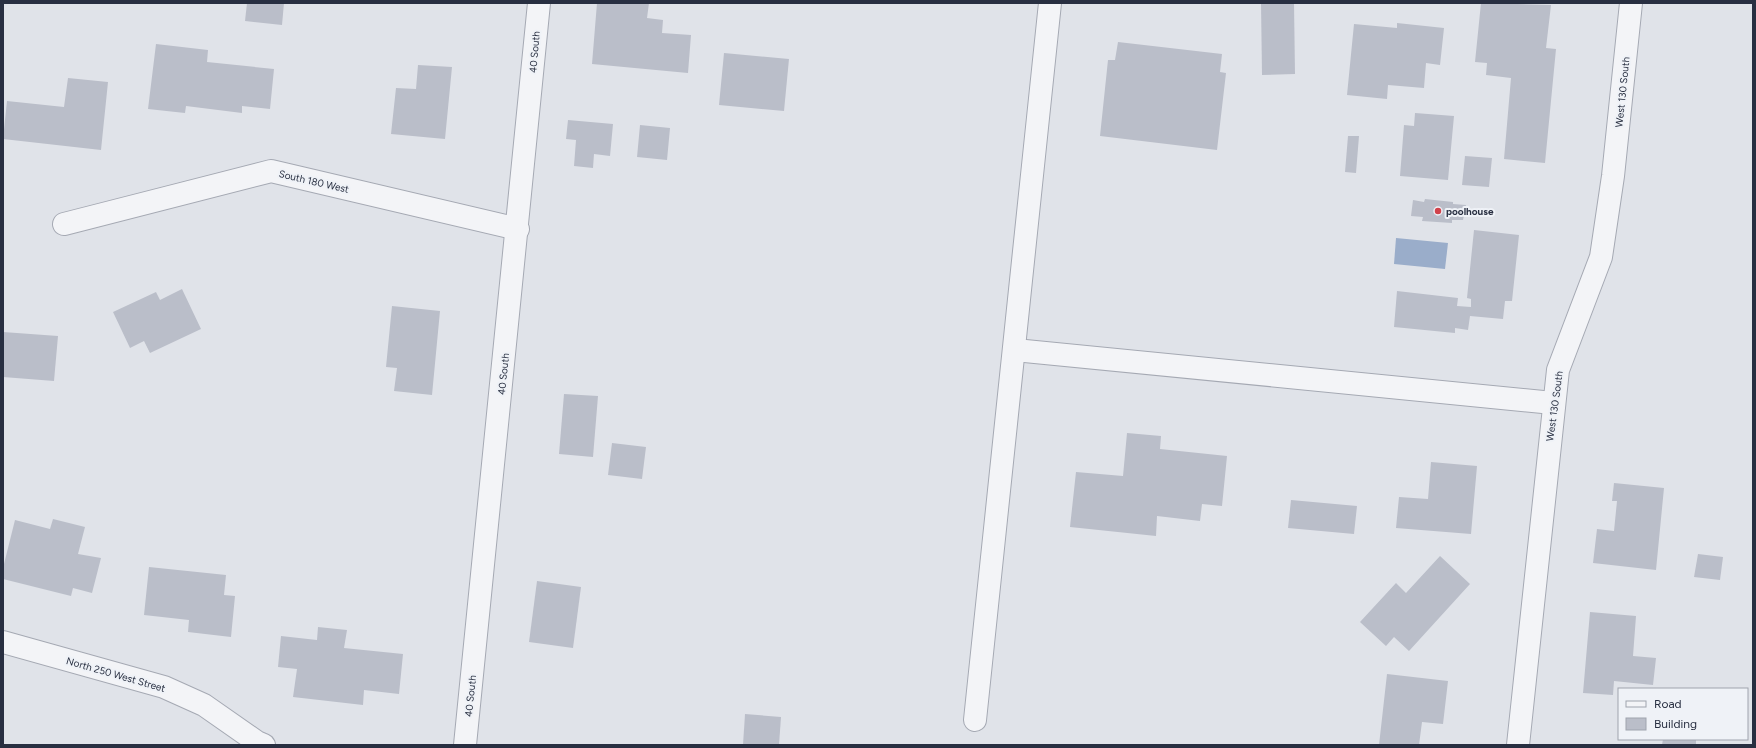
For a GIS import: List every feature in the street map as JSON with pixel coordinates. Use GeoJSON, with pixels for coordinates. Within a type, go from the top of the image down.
{"type":"FeatureCollection","features":[{"type":"Feature","properties":{"kind":"street","name":"40 South"},"geometry":{"type":"LineString","coordinates":[[465,745],[518,229],[538,3]]}},
{"type":"Feature","properties":{"kind":"street"},"geometry":{"type":"LineString","coordinates":[[975,720],[1050,3]]}},
{"type":"Feature","properties":{"kind":"street","name":"West 130 South"},"geometry":{"type":"LineString","coordinates":[[1518,745],[1553,402],[1558,370],[1601,257],[1614,176],[1631,3]]}},
{"type":"Feature","properties":{"kind":"street","name":"South 180 West"},"geometry":{"type":"LineString","coordinates":[[64,224],[272,171],[518,229]]}},
{"type":"Feature","properties":{"kind":"street"},"geometry":{"type":"LineString","coordinates":[[1014,350],[1553,402]]}},
{"type":"Feature","properties":{"kind":"street","name":"North 250 West Street"},"geometry":{"type":"LineString","coordinates":[[3,642],[164,687],[204,705],[257,742],[264,745]]}},
{"type":"Feature","properties":{"kind":"water"},"geometry":{"type":"Polygon","coordinates":[[[1396,238],[1448,243],[1445,269],[1394,264],[1396,238]]]}},
{"type":"Feature","properties":{"kind":"building"},"geometry":{"type":"Polygon","coordinates":[[[247,3],[284,3],[282,25],[245,21],[247,3]]]}},
{"type":"Feature","properties":{"kind":"building"},"geometry":{"type":"Polygon","coordinates":[[[597,3],[649,3],[647,18],[663,20],[662,33],[691,35],[688,73],[592,64],[597,3]]]}},
{"type":"Feature","properties":{"kind":"building"},"geometry":{"type":"Polygon","coordinates":[[[1261,3],[1294,3],[1295,74],[1262,75],[1261,3]]]}},
{"type":"Feature","properties":{"kind":"building"},"geometry":{"type":"Polygon","coordinates":[[[1481,3],[1551,5],[1546,48],[1556,49],[1545,163],[1504,159],[1511,78],[1486,75],[1487,63],[1475,62],[1481,3]]]}},
{"type":"Feature","properties":{"kind":"building"},"geometry":{"type":"Polygon","coordinates":[[[1397,23],[1444,28],[1440,65],[1426,63],[1424,88],[1388,85],[1387,99],[1347,95],[1354,24],[1397,28],[1397,23]]]}},
{"type":"Feature","properties":{"kind":"building"},"geometry":{"type":"Polygon","coordinates":[[[1118,42],[1222,54],[1220,72],[1226,73],[1217,150],[1100,136],[1108,60],[1115,60],[1118,42]]]}},
{"type":"Feature","properties":{"kind":"building"},"geometry":{"type":"Polygon","coordinates":[[[156,44],[208,50],[207,62],[274,69],[270,109],[242,106],[242,113],[186,106],[185,113],[148,109],[156,44]]]}},
{"type":"Feature","properties":{"kind":"building"},"geometry":{"type":"Polygon","coordinates":[[[724,53],[789,59],[784,111],[719,105],[724,53]]]}},
{"type":"Feature","properties":{"kind":"building"},"geometry":{"type":"Polygon","coordinates":[[[418,65],[452,67],[445,139],[391,134],[396,88],[416,89],[418,65]]]}},
{"type":"Feature","properties":{"kind":"building"},"geometry":{"type":"Polygon","coordinates":[[[68,78],[108,82],[101,150],[3,139],[7,101],[64,107],[68,78]]]}},
{"type":"Feature","properties":{"kind":"building"},"geometry":{"type":"Polygon","coordinates":[[[1415,113],[1454,116],[1448,180],[1400,176],[1404,125],[1414,126],[1415,113]]]}},
{"type":"Feature","properties":{"kind":"building"},"geometry":{"type":"Polygon","coordinates":[[[568,120],[613,124],[610,156],[594,154],[593,168],[574,166],[576,140],[566,139],[568,120]]]}},
{"type":"Feature","properties":{"kind":"building"},"geometry":{"type":"Polygon","coordinates":[[[640,125],[670,128],[667,160],[637,157],[640,125]]]}},
{"type":"Feature","properties":{"kind":"building"},"geometry":{"type":"Polygon","coordinates":[[[1348,136],[1359,136],[1356,173],[1345,172],[1348,136]]]}},
{"type":"Feature","properties":{"kind":"building"},"geometry":{"type":"Polygon","coordinates":[[[1465,156],[1492,158],[1489,187],[1462,185],[1465,156]]]}},
{"type":"Feature","properties":{"kind":"building","name":"poolhouse"},"geometry":{"type":"Polygon","coordinates":[[[1425,199],[1466,205],[1463,220],[1452,220],[1452,223],[1422,221],[1423,217],[1411,216],[1413,200],[1424,202],[1425,199]]]}},
{"type":"Feature","properties":{"kind":"building"},"geometry":{"type":"Polygon","coordinates":[[[1474,230],[1519,235],[1512,301],[1505,301],[1503,319],[1470,316],[1468,330],[1455,328],[1455,333],[1394,327],[1397,291],[1458,298],[1457,306],[1471,307],[1471,299],[1467,298],[1474,230]]]}},
{"type":"Feature","properties":{"kind":"building"},"geometry":{"type":"Polygon","coordinates":[[[182,289],[201,329],[150,353],[144,341],[130,348],[113,312],[156,292],[160,300],[182,289]]]}},
{"type":"Feature","properties":{"kind":"building"},"geometry":{"type":"Polygon","coordinates":[[[392,306],[440,311],[432,395],[394,391],[397,368],[386,367],[392,306]]]}},
{"type":"Feature","properties":{"kind":"building"},"geometry":{"type":"Polygon","coordinates":[[[3,332],[58,336],[54,381],[3,377],[3,332]]]}},
{"type":"Feature","properties":{"kind":"building"},"geometry":{"type":"Polygon","coordinates":[[[564,394],[598,396],[593,457],[559,454],[564,394]]]}},
{"type":"Feature","properties":{"kind":"building"},"geometry":{"type":"Polygon","coordinates":[[[1127,433],[1161,436],[1160,449],[1227,456],[1222,506],[1202,504],[1200,521],[1157,516],[1156,536],[1070,527],[1076,472],[1123,476],[1127,433]]]}},
{"type":"Feature","properties":{"kind":"building"},"geometry":{"type":"Polygon","coordinates":[[[612,443],[646,447],[642,479],[608,475],[612,443]]]}},
{"type":"Feature","properties":{"kind":"building"},"geometry":{"type":"Polygon","coordinates":[[[1431,462],[1477,466],[1471,534],[1396,528],[1399,497],[1428,499],[1431,462]]]}},
{"type":"Feature","properties":{"kind":"building"},"geometry":{"type":"Polygon","coordinates":[[[1614,483],[1664,488],[1656,570],[1593,563],[1597,529],[1614,531],[1617,501],[1612,501],[1614,483]]]}},
{"type":"Feature","properties":{"kind":"building"},"geometry":{"type":"Polygon","coordinates":[[[1291,500],[1357,506],[1354,534],[1288,528],[1291,500]]]}},
{"type":"Feature","properties":{"kind":"building"},"geometry":{"type":"Polygon","coordinates":[[[53,519],[85,527],[78,554],[101,558],[92,593],[73,588],[71,596],[3,579],[3,568],[15,520],[50,529],[53,519]]]}},
{"type":"Feature","properties":{"kind":"building"},"geometry":{"type":"Polygon","coordinates":[[[1698,554],[1723,557],[1720,580],[1694,577],[1698,554]]]}},
{"type":"Feature","properties":{"kind":"building"},"geometry":{"type":"Polygon","coordinates":[[[1440,556],[1470,584],[1409,651],[1394,637],[1386,646],[1360,622],[1396,583],[1406,593],[1440,556]]]}},
{"type":"Feature","properties":{"kind":"building"},"geometry":{"type":"Polygon","coordinates":[[[149,567],[226,575],[224,595],[235,596],[231,637],[188,632],[189,620],[144,615],[149,567]]]}},
{"type":"Feature","properties":{"kind":"building"},"geometry":{"type":"Polygon","coordinates":[[[537,581],[581,587],[573,648],[529,642],[537,581]]]}},
{"type":"Feature","properties":{"kind":"building"},"geometry":{"type":"Polygon","coordinates":[[[1590,612],[1636,616],[1633,656],[1656,658],[1653,685],[1614,681],[1613,695],[1583,693],[1590,612]]]}},
{"type":"Feature","properties":{"kind":"building"},"geometry":{"type":"Polygon","coordinates":[[[318,627],[347,630],[344,648],[403,654],[399,694],[364,690],[363,705],[293,697],[297,669],[278,667],[281,636],[317,640],[318,627]]]}},
{"type":"Feature","properties":{"kind":"building"},"geometry":{"type":"Polygon","coordinates":[[[1387,674],[1448,681],[1443,724],[1422,722],[1419,745],[1379,745],[1387,674]]]}},
{"type":"Feature","properties":{"kind":"building"},"geometry":{"type":"Polygon","coordinates":[[[745,714],[781,717],[779,745],[743,745],[745,714]]]}},
{"type":"Feature","properties":{"kind":"building"},"geometry":{"type":"Polygon","coordinates":[[[1663,740],[1696,740],[1696,745],[1662,745],[1663,740]]]}},
{"type":"Feature","properties":{"kind":"place","name":"poolhouse"},"geometry":{"type":"Point","coordinates":[1438,211]}}]}
